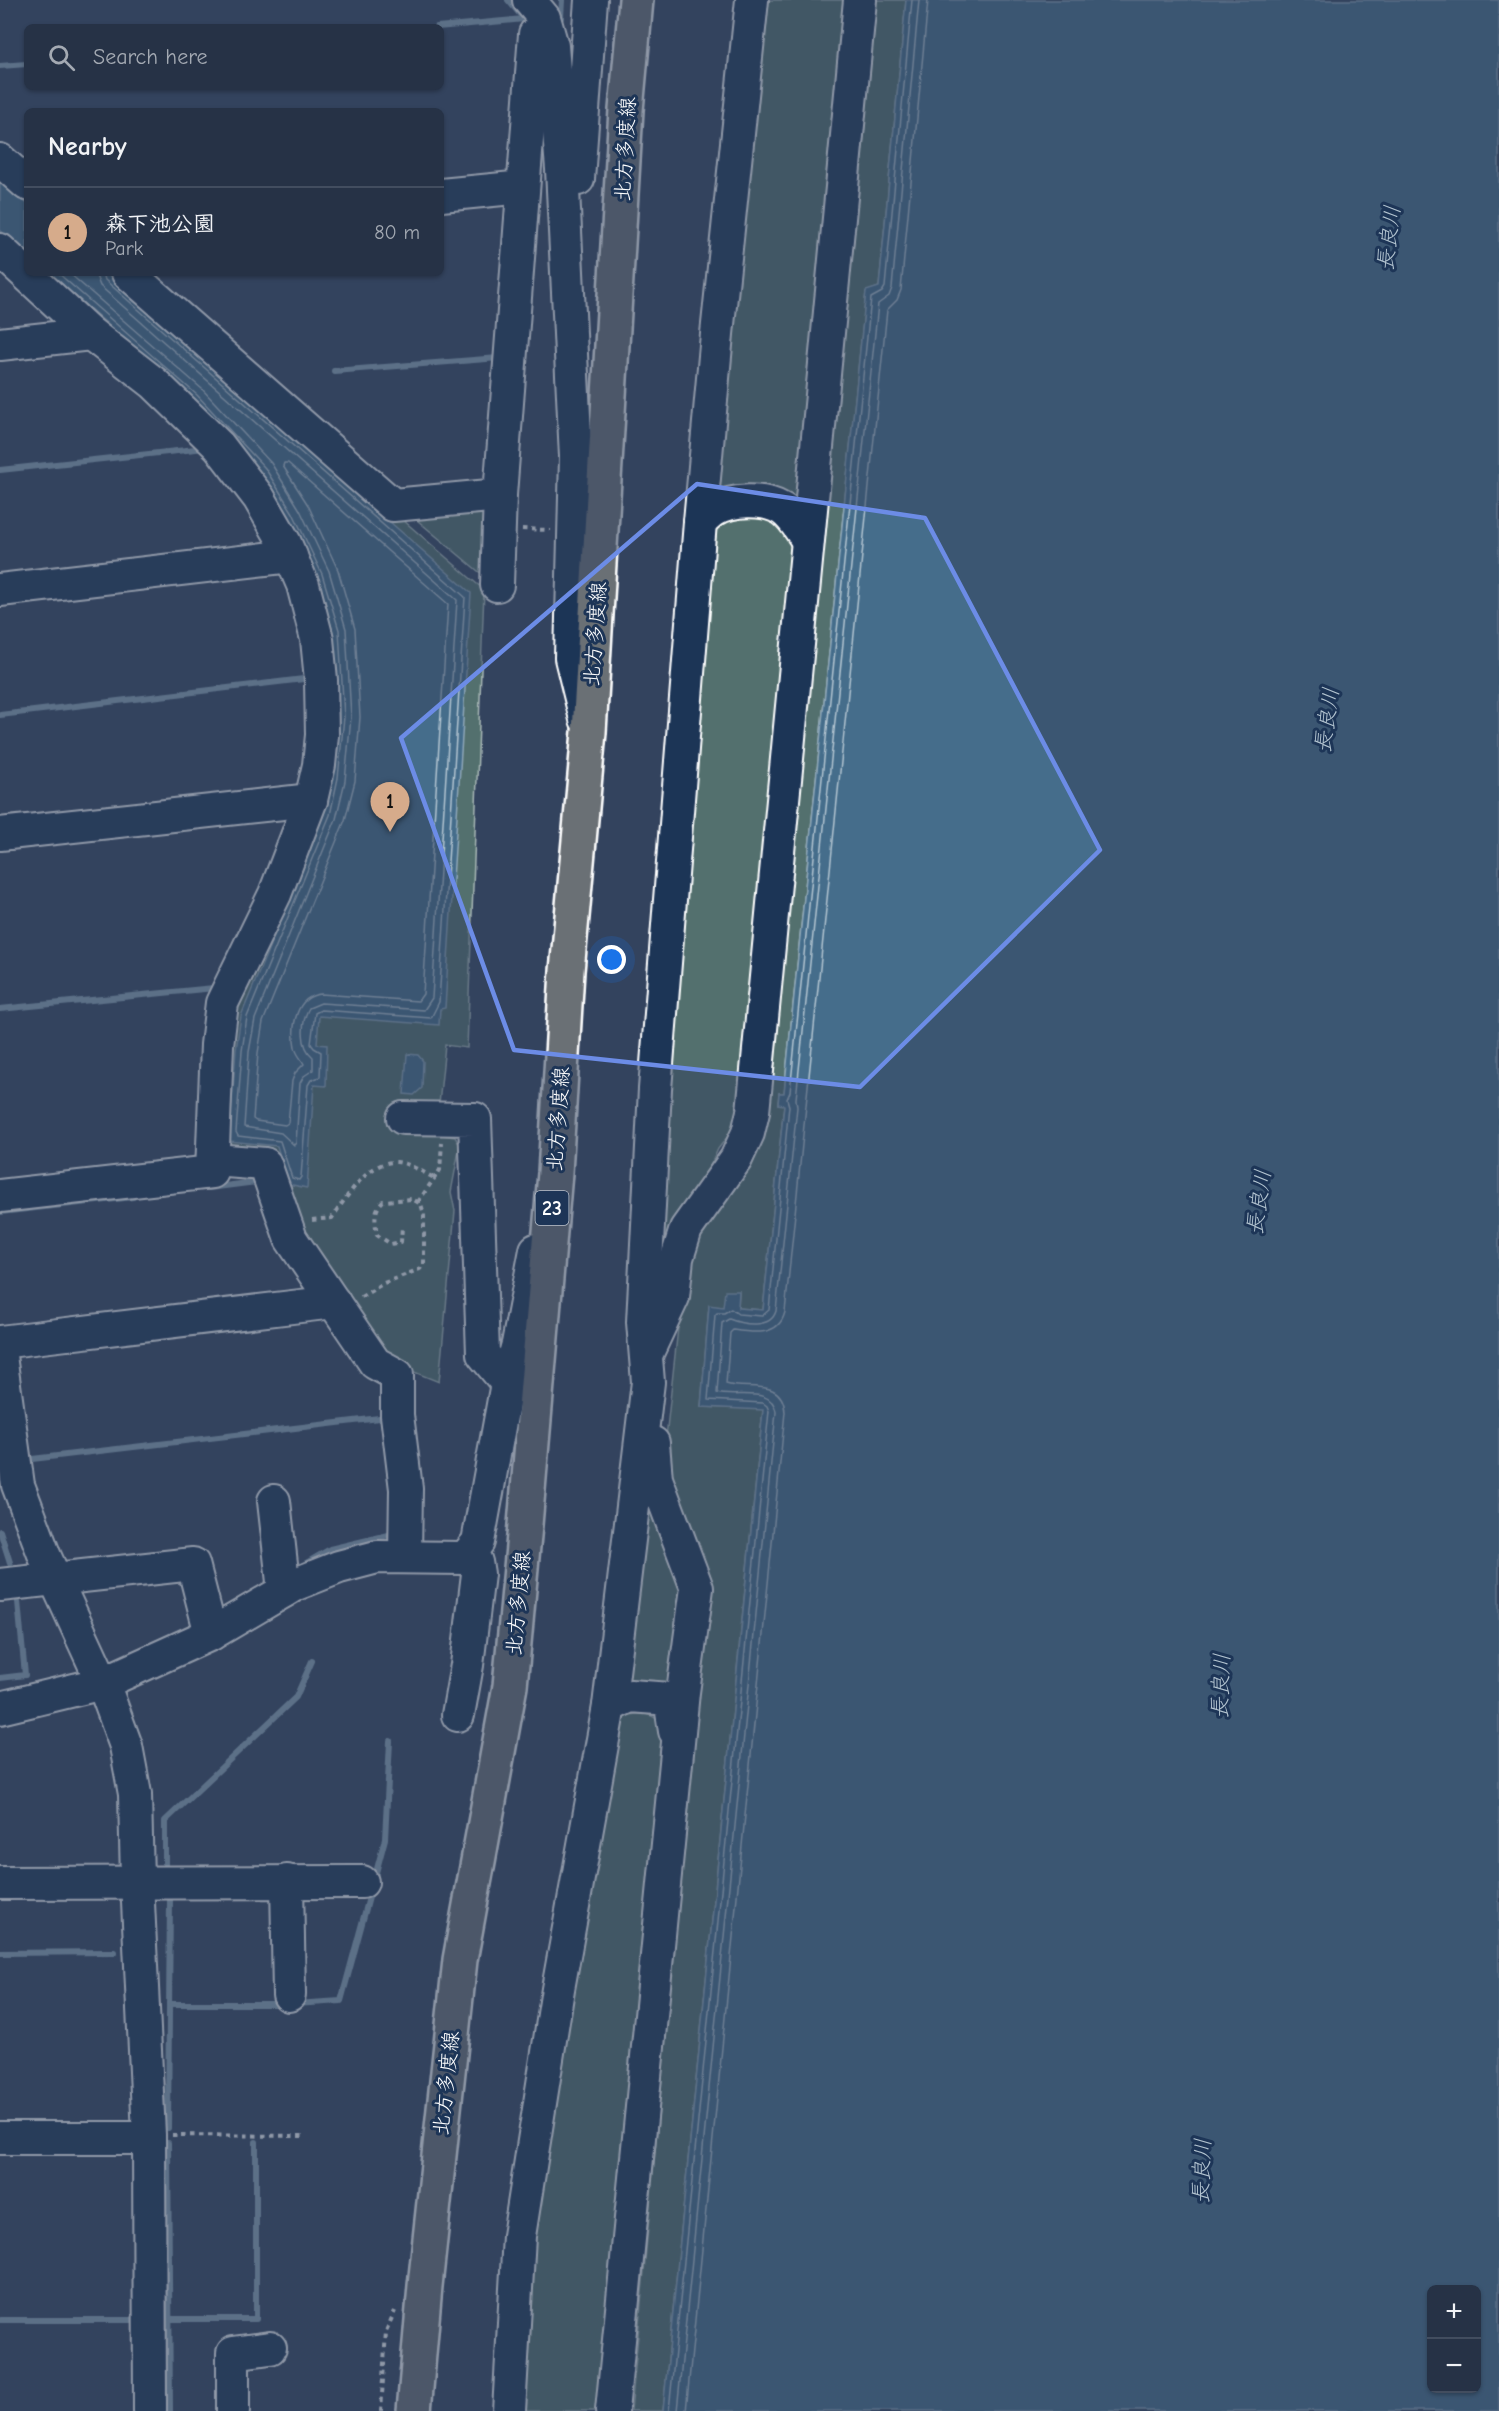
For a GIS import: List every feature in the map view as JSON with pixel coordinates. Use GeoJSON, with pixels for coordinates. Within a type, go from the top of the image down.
{"type":"FeatureCollection","features":[{"type":"Feature","properties":{"kind":"main road","name":"北方多度線"},"geometry":{"type":"LineString","coordinates":[[414,2411],[424,2286],[460,1960],[510,1686],[555,1173],[567,971],[589,732],[626,110],[636,0]]}},
{"type":"Feature","properties":{"kind":"main road"},"geometry":{"type":"LineString","coordinates":[[399,2411],[424,2286]]}},
{"type":"Feature","properties":{"kind":"street"},"geometry":{"type":"LineString","coordinates":[[568,275],[578,185],[591,0]]}},
{"type":"Feature","properties":{"kind":"street"},"geometry":{"type":"LineString","coordinates":[[612,2411],[678,1750],[697,1588],[656,1479],[643,1322],[655,1089],[700,522],[752,0]]}},
{"type":"Feature","properties":{"kind":"street"},"geometry":{"type":"LineString","coordinates":[[509,2411],[519,2236],[558,1989],[609,1706],[647,1369],[673,1297],[677,1258],[686,1229],[736,1160],[748,1133],[753,1112],[806,538],[860,0]]}},
{"type":"Feature","properties":{"kind":"street"},"geometry":{"type":"LineString","coordinates":[[533,5],[544,18],[552,46],[568,275],[576,494],[571,658],[589,732]]}},
{"type":"Feature","properties":{"kind":"street"},"geometry":{"type":"LineString","coordinates":[[497,585],[500,495],[523,187],[533,5]]}},
{"type":"Feature","properties":{"kind":"street"},"geometry":{"type":"LineString","coordinates":[[0,160],[24,181]]}},
{"type":"Feature","properties":{"kind":"street"},"geometry":{"type":"LineString","coordinates":[[444,195],[523,187]]}},
{"type":"Feature","properties":{"kind":"street"},"geometry":{"type":"LineString","coordinates":[[0,250],[24,272]]}},
{"type":"Feature","properties":{"kind":"street"},"geometry":{"type":"LineString","coordinates":[[0,1196],[212,1172],[222,1003],[275,894],[311,800],[319,765],[322,735],[321,680],[317,639],[303,585],[291,556],[259,498],[219,446],[154,383],[91,334],[28,276]]}},
{"type":"Feature","properties":{"kind":"street"},"geometry":{"type":"LineString","coordinates":[[131,276],[393,505],[500,495]]}},
{"type":"Feature","properties":{"kind":"street"},"geometry":{"type":"LineString","coordinates":[[0,344],[91,334]]}},
{"type":"Feature","properties":{"kind":"street"},"geometry":{"type":"LineString","coordinates":[[700,522],[715,509],[756,501],[781,508],[792,518],[806,538]]}},
{"type":"Feature","properties":{"kind":"street"},"geometry":{"type":"LineString","coordinates":[[0,590],[291,556]]}},
{"type":"Feature","properties":{"kind":"street"},"geometry":{"type":"LineString","coordinates":[[0,834],[311,800]]}},
{"type":"Feature","properties":{"kind":"street"},"geometry":{"type":"LineString","coordinates":[[403,1118],[475,1119],[483,1354],[507,1383]]}},
{"type":"Feature","properties":{"kind":"street"},"geometry":{"type":"LineString","coordinates":[[214,1160],[265,1164],[291,1239],[375,1363],[396,1375],[397,1415],[406,1490],[405,1556]]}},
{"type":"Feature","properties":{"kind":"street"},"geometry":{"type":"LineString","coordinates":[[465,1558],[478,1542],[507,1383],[518,1344],[539,1236],[555,1173]]}},
{"type":"Feature","properties":{"kind":"street"},"geometry":{"type":"LineString","coordinates":[[0,1342],[337,1305]]}},
{"type":"Feature","properties":{"kind":"street"},"geometry":{"type":"LineString","coordinates":[[0,1356],[18,1485],[56,1578],[104,1683],[126,1746],[135,1794],[136,1881],[149,2136],[150,2411]]}},
{"type":"Feature","properties":{"kind":"street"},"geometry":{"type":"LineString","coordinates":[[274,1501],[284,1592]]}},
{"type":"Feature","properties":{"kind":"street"},"geometry":{"type":"LineString","coordinates":[[0,1708],[104,1683],[211,1634],[297,1584],[339,1567],[377,1557],[405,1556],[465,1558],[476,1562],[478,1574],[467,1665],[458,1715]]}},
{"type":"Feature","properties":{"kind":"street"},"geometry":{"type":"LineString","coordinates":[[0,1585],[193,1564],[211,1634]]}},
{"type":"Feature","properties":{"kind":"street"},"geometry":{"type":"LineString","coordinates":[[609,1706],[630,1696],[670,1699],[678,1750]]}},
{"type":"Feature","properties":{"kind":"street"},"geometry":{"type":"LineString","coordinates":[[287,1881],[289,1995]]}},
{"type":"Feature","properties":{"kind":"street"},"geometry":{"type":"LineString","coordinates":[[0,1883],[362,1881]]}},
{"type":"Feature","properties":{"kind":"street"},"geometry":{"type":"LineString","coordinates":[[0,2138],[149,2136]]}},
{"type":"Feature","properties":{"kind":"street"},"geometry":{"type":"LineString","coordinates":[[233,2411],[233,2353],[270,2348]]}},
{"type":"Feature","properties":{"kind":"path"},"geometry":{"type":"LineString","coordinates":[[499,528],[552,530]]}},
{"type":"Feature","properties":{"kind":"path"},"geometry":{"type":"LineString","coordinates":[[418,1202],[436,1179],[440,1170],[444,1118]]}},
{"type":"Feature","properties":{"kind":"path"},"geometry":{"type":"LineString","coordinates":[[286,1223],[332,1218],[360,1179],[386,1163],[398,1162],[436,1179]]}},
{"type":"Feature","properties":{"kind":"path"},"geometry":{"type":"LineString","coordinates":[[337,1305],[420,1269],[424,1264],[424,1214],[421,1203],[412,1199],[393,1199],[383,1201],[377,1207],[375,1217],[377,1234],[385,1241],[392,1244],[401,1242],[402,1226]]}},
{"type":"Feature","properties":{"kind":"path"},"geometry":{"type":"LineString","coordinates":[[149,2136],[303,2136]]}},
{"type":"Feature","properties":{"kind":"highlighted area"},"geometry":{"type":"Polygon","coordinates":[[[697,484],[925,518],[1100,850],[860,1087],[514,1050],[401,738],[697,484]]]}},
{"type":"Feature","properties":{"kind":"green space"},"geometry":{"type":"Polygon","coordinates":[[[762,0],[851,0],[801,502],[716,502],[762,0]]]}},
{"type":"Feature","properties":{"kind":"green space"},"geometry":{"type":"Polygon","coordinates":[[[868,0],[906,0],[879,287],[866,292],[784,1093],[779,1093],[778,1104],[784,1104],[763,1310],[738,1308],[739,1292],[724,1307],[709,1306],[701,1407],[763,1409],[663,2411],[631,2411],[706,1602],[664,1456],[686,1255],[748,1157],[868,0]]]}},
{"type":"Feature","properties":{"kind":"green space"},"geometry":{"type":"Polygon","coordinates":[[[42,276],[120,276],[484,590],[467,1048],[445,1045],[436,1134],[455,1137],[460,1145],[451,1192],[455,1211],[439,1382],[382,1359],[296,1237],[284,1191],[221,1150],[239,997],[327,742],[272,502],[42,276]]]}},
{"type":"Feature","properties":{"kind":"green space"},"geometry":{"type":"Polygon","coordinates":[[[487,501],[484,576],[405,510],[487,501]]]}},
{"type":"Feature","properties":{"kind":"green space"},"geometry":{"type":"Polygon","coordinates":[[[760,511],[799,537],[742,1118],[718,1149],[702,1184],[683,1205],[672,1235],[668,1256],[657,1256],[712,530],[728,515],[760,511]]]}},
{"type":"Feature","properties":{"kind":"green space"},"geometry":{"type":"Polygon","coordinates":[[[648,1492],[684,1567],[677,1681],[665,1689],[636,1688],[625,1678],[648,1492]]]}},
{"type":"Feature","properties":{"kind":"green space"},"geometry":{"type":"Polygon","coordinates":[[[641,1713],[658,1720],[667,1737],[602,2411],[524,2411],[535,2236],[570,2003],[618,1725],[625,1716],[641,1713]]]}},
{"type":"Feature","properties":{"kind":"water","name":"長良川"},"geometry":{"type":"Polygon","coordinates":[[[906,0],[1499,0],[1499,2411],[663,2411],[763,1410],[701,1407],[709,1305],[723,1307],[725,1291],[739,1291],[738,1308],[763,1310],[784,1105],[778,1104],[779,1093],[784,1093],[866,291],[879,287],[906,0]]]}},
{"type":"Feature","properties":{"kind":"water"},"geometry":{"type":"Polygon","coordinates":[[[0,180],[24,201],[24,251],[0,230],[0,180]]]}},
{"type":"Feature","properties":{"kind":"water"},"geometry":{"type":"Polygon","coordinates":[[[52,276],[109,276],[471,593],[445,1008],[440,1009],[439,1025],[319,1016],[317,1044],[327,1045],[326,1086],[314,1085],[307,1188],[288,1184],[277,1146],[229,1141],[241,1016],[324,814],[332,777],[338,717],[333,632],[317,576],[288,516],[260,472],[193,399],[52,276]]]}},
{"type":"Feature","properties":{"kind":"water"},"geometry":{"type":"Polygon","coordinates":[[[407,1054],[418,1055],[423,1061],[422,1088],[414,1095],[404,1094],[407,1054]]]}},
{"type":"Feature","properties":{"kind":"waterway"},"geometry":{"type":"LineString","coordinates":[[508,0],[524,19],[524,29]]}},
{"type":"Feature","properties":{"kind":"waterway"},"geometry":{"type":"LineString","coordinates":[[561,18],[562,0]]}},
{"type":"Feature","properties":{"kind":"waterway"},"geometry":{"type":"LineString","coordinates":[[444,26],[524,19]]}},
{"type":"Feature","properties":{"kind":"waterway"},"geometry":{"type":"LineString","coordinates":[[0,66],[24,64]]}},
{"type":"Feature","properties":{"kind":"waterway"},"geometry":{"type":"LineString","coordinates":[[334,371],[499,358]]}},
{"type":"Feature","properties":{"kind":"waterway"},"geometry":{"type":"LineString","coordinates":[[0,470],[205,448]]}},
{"type":"Feature","properties":{"kind":"waterway"},"geometry":{"type":"LineString","coordinates":[[0,715],[312,678]]}},
{"type":"Feature","properties":{"kind":"waterway"},"geometry":{"type":"LineString","coordinates":[[0,1009],[214,988]]}},
{"type":"Feature","properties":{"kind":"waterway"},"geometry":{"type":"LineString","coordinates":[[209,1188],[256,1182]]}},
{"type":"Feature","properties":{"kind":"waterway"},"geometry":{"type":"LineString","coordinates":[[0,1212],[133,1197]]}},
{"type":"Feature","properties":{"kind":"waterway"},"geometry":{"type":"LineString","coordinates":[[32,1459],[388,1417]]}},
{"type":"Feature","properties":{"kind":"waterway"},"geometry":{"type":"LineString","coordinates":[[0,1531],[14,1575]]}},
{"type":"Feature","properties":{"kind":"waterway"},"geometry":{"type":"LineString","coordinates":[[301,1566],[330,1549],[393,1534]]}},
{"type":"Feature","properties":{"kind":"waterway"},"geometry":{"type":"LineString","coordinates":[[0,1678],[25,1675],[17,1591]]}},
{"type":"Feature","properties":{"kind":"waterway"},"geometry":{"type":"LineString","coordinates":[[165,1869],[165,1821],[296,1697],[312,1661]]}},
{"type":"Feature","properties":{"kind":"waterway"},"geometry":{"type":"LineString","coordinates":[[374,1880],[385,1839],[390,1741]]}},
{"type":"Feature","properties":{"kind":"waterway"},"geometry":{"type":"LineString","coordinates":[[295,2004],[341,2001],[371,1890]]}},
{"type":"Feature","properties":{"kind":"waterway"},"geometry":{"type":"LineString","coordinates":[[168,2128],[170,1898]]}},
{"type":"Feature","properties":{"kind":"waterway"},"geometry":{"type":"LineString","coordinates":[[0,1953],[114,1952]]}},
{"type":"Feature","properties":{"kind":"waterway"},"geometry":{"type":"LineString","coordinates":[[169,2004],[282,2004]]}},
{"type":"Feature","properties":{"kind":"waterway"},"geometry":{"type":"LineString","coordinates":[[170,2319],[256,2319],[256,2142]]}},
{"type":"Feature","properties":{"kind":"waterway"},"geometry":{"type":"LineString","coordinates":[[168,2143],[170,2411]]}},
{"type":"Feature","properties":{"kind":"waterway"},"geometry":{"type":"LineString","coordinates":[[0,2320],[137,2320]]}},
{"type":"Feature","properties":{"kind":"place","name":"森下池公園"},"geometry":{"type":"Point","coordinates":[390,832]}}]}
